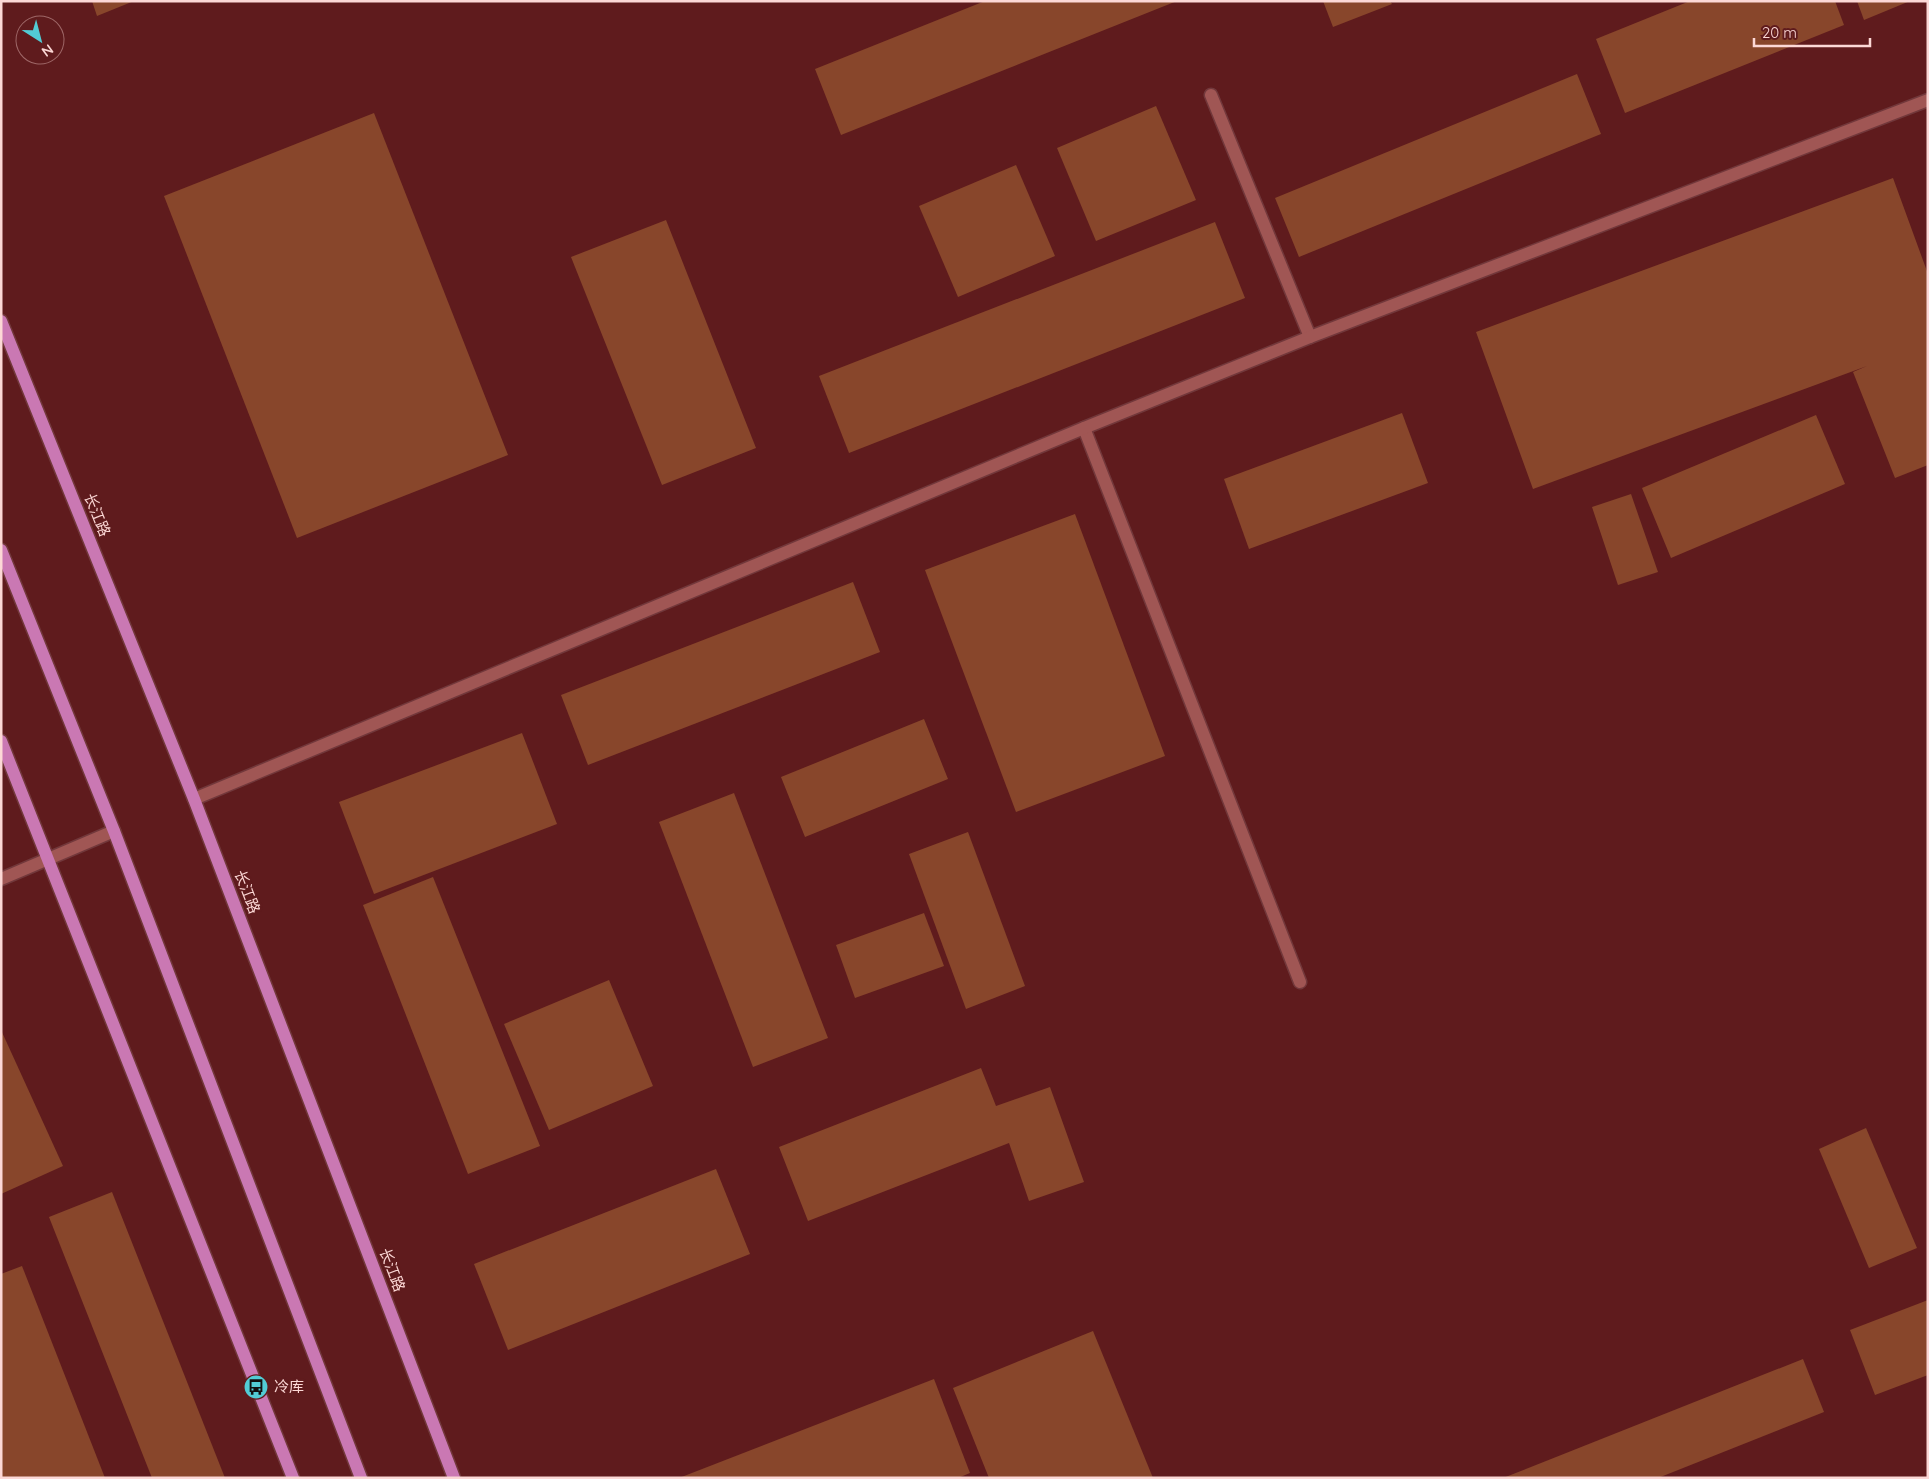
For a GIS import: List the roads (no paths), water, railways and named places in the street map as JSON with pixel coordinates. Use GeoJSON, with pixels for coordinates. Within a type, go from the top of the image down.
{"type":"FeatureCollection","features":[{"type":"Feature","properties":{"kind":"main road","name":"长江路"},"geometry":{"type":"LineString","coordinates":[[1,321],[194,798],[454,1478]]}},
{"type":"Feature","properties":{"kind":"main road"},"geometry":{"type":"LineString","coordinates":[[1,550],[114,831],[361,1478]]}},
{"type":"Feature","properties":{"kind":"main road"},"geometry":{"type":"LineString","coordinates":[[1,741],[293,1478]]}},
{"type":"Feature","properties":{"kind":"street"},"geometry":{"type":"LineString","coordinates":[[1211,95],[1310,337]]}},
{"type":"Feature","properties":{"kind":"street"},"geometry":{"type":"LineString","coordinates":[[194,798],[1084,428],[1310,337],[1928,100]]}},
{"type":"Feature","properties":{"kind":"street"},"geometry":{"type":"LineString","coordinates":[[1084,428],[1300,982]]}},
{"type":"Feature","properties":{"kind":"street"},"geometry":{"type":"LineString","coordinates":[[1,879],[114,831]]}},
{"type":"Feature","properties":{"kind":"place","name":"冷库"},"geometry":{"type":"Point","coordinates":[256,1387]}}]}
